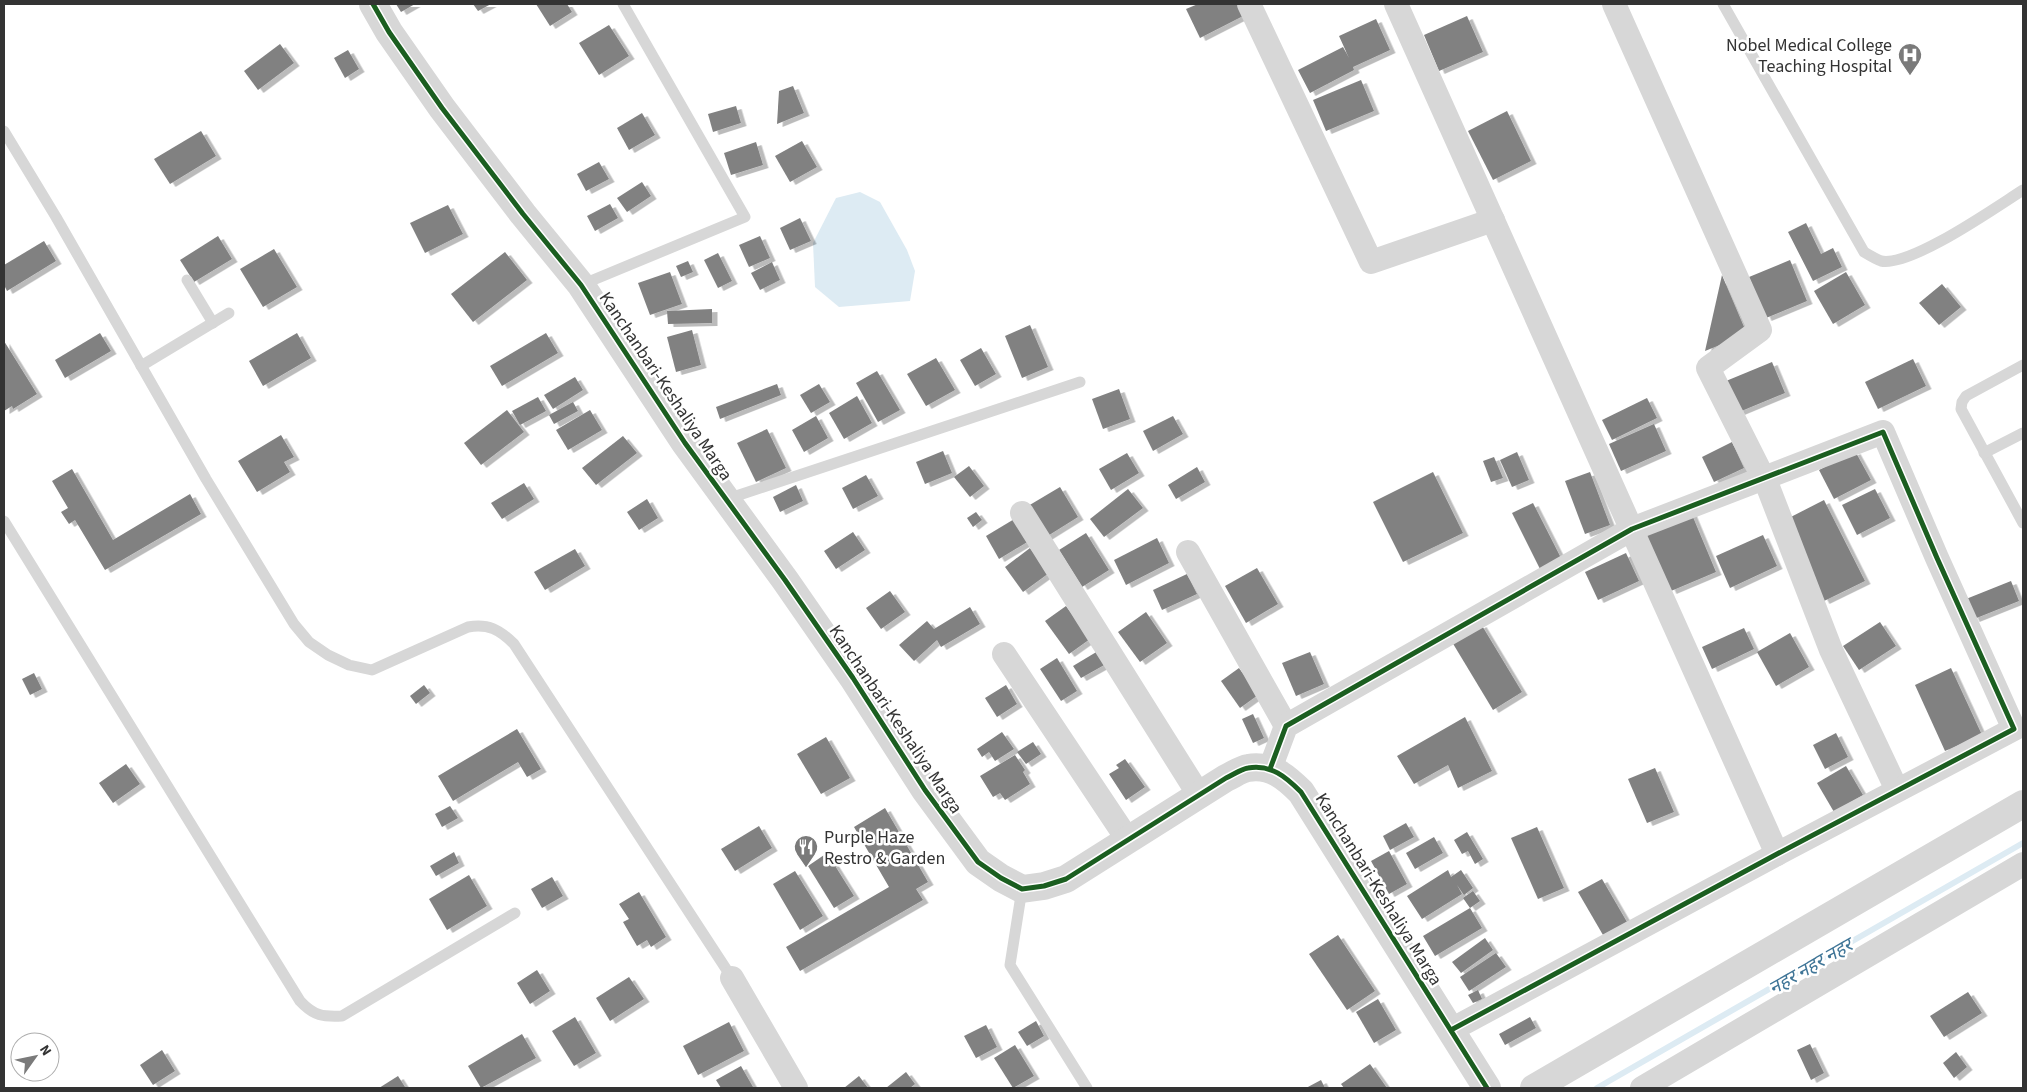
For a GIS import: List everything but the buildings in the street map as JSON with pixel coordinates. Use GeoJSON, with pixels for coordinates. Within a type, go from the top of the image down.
{"type":"FeatureCollection","features":[{"type":"Feature","properties":{"kind":"street","name":"Kanchanbari-Keshaliya Marga"},"geometry":{"type":"LineString","coordinates":[[373,4],[389,32],[442,108],[523,214],[581,285],[685,443],[785,580],[853,678],[925,790],[978,862],[1001,878],[1022,889]]}},
{"type":"Feature","properties":{"kind":"street"},"geometry":{"type":"LineString","coordinates":[[1249,4],[1371,262],[1493,220]]}},
{"type":"Feature","properties":{"kind":"street"},"geometry":{"type":"LineString","coordinates":[[1396,4],[1777,854]]}},
{"type":"Feature","properties":{"kind":"street"},"geometry":{"type":"LineString","coordinates":[[1614,4],[1760,330],[1708,368],[1764,480],[1831,650],[1897,790]]}},
{"type":"Feature","properties":{"kind":"street"},"geometry":{"type":"LineString","coordinates":[[1022,889],[1044,886],[1066,879],[1226,778],[1248,768],[1270,769],[1286,726],[1632,529],[1764,480],[1884,432],[1937,558],[2014,729],[1777,854],[1451,1030]]}},
{"type":"Feature","properties":{"kind":"street"},"geometry":{"type":"LineString","coordinates":[[1022,513],[1198,795]]}},
{"type":"Feature","properties":{"kind":"street"},"geometry":{"type":"LineString","coordinates":[[1188,552],[1286,726]]}},
{"type":"Feature","properties":{"kind":"street"},"geometry":{"type":"LineString","coordinates":[[1004,654],[1128,840]]}},
{"type":"Feature","properties":{"kind":"street","name":"Kanchanbari-Keshaliya Marga"},"geometry":{"type":"LineString","coordinates":[[1270,769],[1284,776],[1301,792],[1487,1088]]}},
{"type":"Feature","properties":{"kind":"street"},"geometry":{"type":"LineString","coordinates":[[1534,1088],[2023,804]]}},
{"type":"Feature","properties":{"kind":"street"},"geometry":{"type":"LineString","coordinates":[[1642,1088],[2023,864]]}},
{"type":"Feature","properties":{"kind":"street"},"geometry":{"type":"LineString","coordinates":[[732,978],[796,1088]]}},
{"type":"Feature","properties":{"kind":"lane"},"geometry":{"type":"LineString","coordinates":[[581,285],[745,217],[623,4]]}},
{"type":"Feature","properties":{"kind":"lane"},"geometry":{"type":"LineString","coordinates":[[1723,4],[1864,252],[1882,261],[1904,258],[1926,249],[2023,190]]}},
{"type":"Feature","properties":{"kind":"lane"},"geometry":{"type":"LineString","coordinates":[[4,131],[56,216],[206,479],[294,624],[309,642],[328,655],[349,665],[372,670],[468,627],[480,624],[497,630],[514,644],[732,978]]}},
{"type":"Feature","properties":{"kind":"lane"},"geometry":{"type":"LineString","coordinates":[[187,280],[213,323]]}},
{"type":"Feature","properties":{"kind":"lane"},"geometry":{"type":"LineString","coordinates":[[141,366],[229,313]]}},
{"type":"Feature","properties":{"kind":"lane"},"geometry":{"type":"LineString","coordinates":[[2023,365],[1966,396],[1962,402],[1961,409],[1984,453],[2020,508],[2023,523]]}},
{"type":"Feature","properties":{"kind":"lane"},"geometry":{"type":"LineString","coordinates":[[727,499],[1080,382]]}},
{"type":"Feature","properties":{"kind":"lane"},"geometry":{"type":"LineString","coordinates":[[1984,453],[2023,433]]}},
{"type":"Feature","properties":{"kind":"lane"},"geometry":{"type":"LineString","coordinates":[[4,520],[300,1002],[307,1009],[322,1017],[342,1016],[516,913]]}},
{"type":"Feature","properties":{"kind":"lane"},"geometry":{"type":"LineString","coordinates":[[1022,889],[1010,965],[1087,1088]]}},
{"type":"Feature","properties":{"kind":"shaded area"},"geometry":{"type":"Polygon","coordinates":[[[860,192],[880,202],[907,250],[915,271],[910,301],[839,307],[815,287],[813,243],[836,198],[860,192]]]}},
{"type":"Feature","properties":{"kind":"waterway","name":"नहर नहर नहर"},"geometry":{"type":"LineString","coordinates":[[1597,1088],[2023,843]]}},
{"type":"Feature","properties":{"kind":"cycle path"},"geometry":{"type":"LineString","coordinates":[[373,4],[389,32],[442,108],[523,214],[581,285],[685,443],[785,580],[853,678],[925,790],[978,862],[1001,878],[1022,889],[1044,886],[1066,879],[1226,778],[1248,768],[1256,767],[1271,770],[1290,781],[1301,792],[1487,1088]]}},
{"type":"Feature","properties":{"kind":"cycle path"},"geometry":{"type":"LineString","coordinates":[[1270,769],[1286,726],[1632,529],[1883,432],[2014,729],[1777,854],[1451,1030]]}},
{"type":"Feature","properties":{"kind":"place","name":"Nobel Medical College Teaching Hospital"},"geometry":{"type":"Point","coordinates":[1910,76]}},
{"type":"Feature","properties":{"kind":"place","name":"Purple Haze Restro & Garden"},"geometry":{"type":"Point","coordinates":[806,868]}}]}
